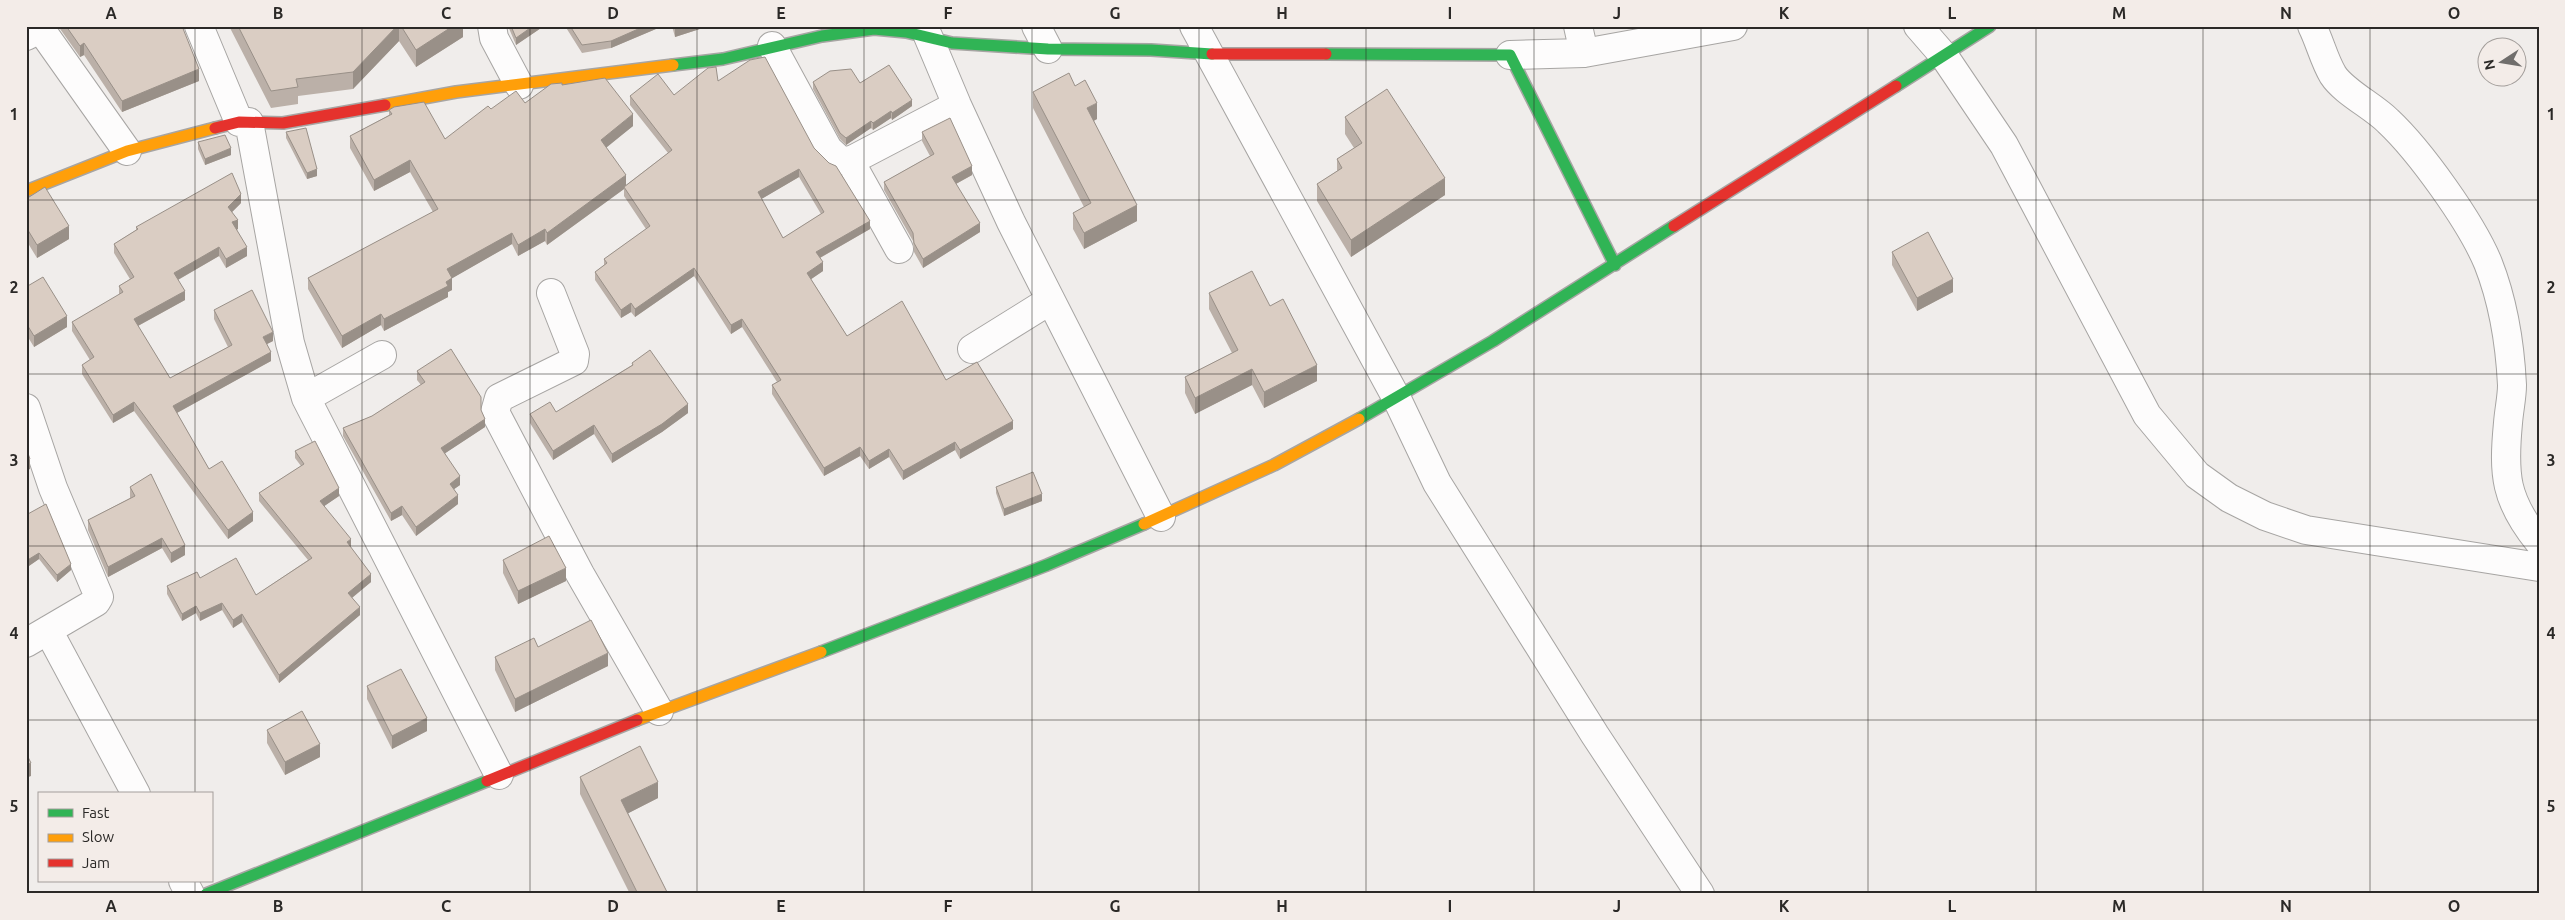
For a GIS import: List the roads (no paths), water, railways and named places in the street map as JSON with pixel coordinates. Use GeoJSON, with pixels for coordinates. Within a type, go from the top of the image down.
{"type":"FeatureCollection","features":[{"type":"Feature","properties":{"kind":"street"},"geometry":{"type":"LineString","coordinates":[[492,26],[494,38],[519,84]]}},
{"type":"Feature","properties":{"kind":"street"},"geometry":{"type":"LineString","coordinates":[[1194,26],[1397,399],[1447,499],[1595,735],[1700,894]]}},
{"type":"Feature","properties":{"kind":"street"},"geometry":{"type":"LineString","coordinates":[[1578,26],[1584,53]]}},
{"type":"Feature","properties":{"kind":"street"},"geometry":{"type":"LineString","coordinates":[[26,191],[127,151],[244,122],[283,123],[456,92],[723,58],[772,46],[819,31],[874,29],[928,36],[952,43],[1042,38],[1208,54],[1510,55],[1584,53],[1733,26]]}},
{"type":"Feature","properties":{"kind":"street"},"geometry":{"type":"LineString","coordinates":[[1918,26],[1944,56],[2009,153],[2147,415],[2197,475],[2229,498],[2266,516],[2306,530],[2539,567]]}},
{"type":"Feature","properties":{"kind":"street"},"geometry":{"type":"LineString","coordinates":[[206,894],[659,711],[853,641],[1161,518],[1274,465],[1397,399],[1615,265],[1990,26]]}},
{"type":"Feature","properties":{"kind":"street"},"geometry":{"type":"LineString","coordinates":[[2312,26],[2333,75],[2341,84],[2383,116],[2402,135],[2457,209],[2475,237],[2488,263],[2500,300],[2509,349],[2512,387],[2505,472],[2510,495],[2522,519],[2539,542]]}},
{"type":"Feature","properties":{"kind":"street"},"geometry":{"type":"LineString","coordinates":[[204,28],[244,122],[290,343],[306,398],[499,775]]}},
{"type":"Feature","properties":{"kind":"street"},"geometry":{"type":"LineString","coordinates":[[26,36],[38,30],[42,31],[127,151]]}},
{"type":"Feature","properties":{"kind":"street"},"geometry":{"type":"LineString","coordinates":[[928,36],[957,105],[1050,301],[1161,518]]}},
{"type":"Feature","properties":{"kind":"street"},"geometry":{"type":"LineString","coordinates":[[772,46],[828,149],[840,160],[850,161],[957,105]]}},
{"type":"Feature","properties":{"kind":"street"},"geometry":{"type":"LineString","coordinates":[[1510,55],[1615,265]]}},
{"type":"Feature","properties":{"kind":"street"},"geometry":{"type":"LineString","coordinates":[[850,161],[899,249]]}},
{"type":"Feature","properties":{"kind":"street"},"geometry":{"type":"LineString","coordinates":[[551,293],[575,354],[574,361],[499,398],[495,412],[580,574],[659,711]]}},
{"type":"Feature","properties":{"kind":"street"},"geometry":{"type":"LineString","coordinates":[[972,349],[1050,301]]}},
{"type":"Feature","properties":{"kind":"street"},"geometry":{"type":"LineString","coordinates":[[306,398],[382,355]]}},
{"type":"Feature","properties":{"kind":"street"},"geometry":{"type":"LineString","coordinates":[[26,408],[53,488],[99,596],[96,602],[37,636],[135,792]]}},
{"type":"Feature","properties":{"kind":"street"},"geometry":{"type":"LineString","coordinates":[[184,882],[190,894]]}}]}
